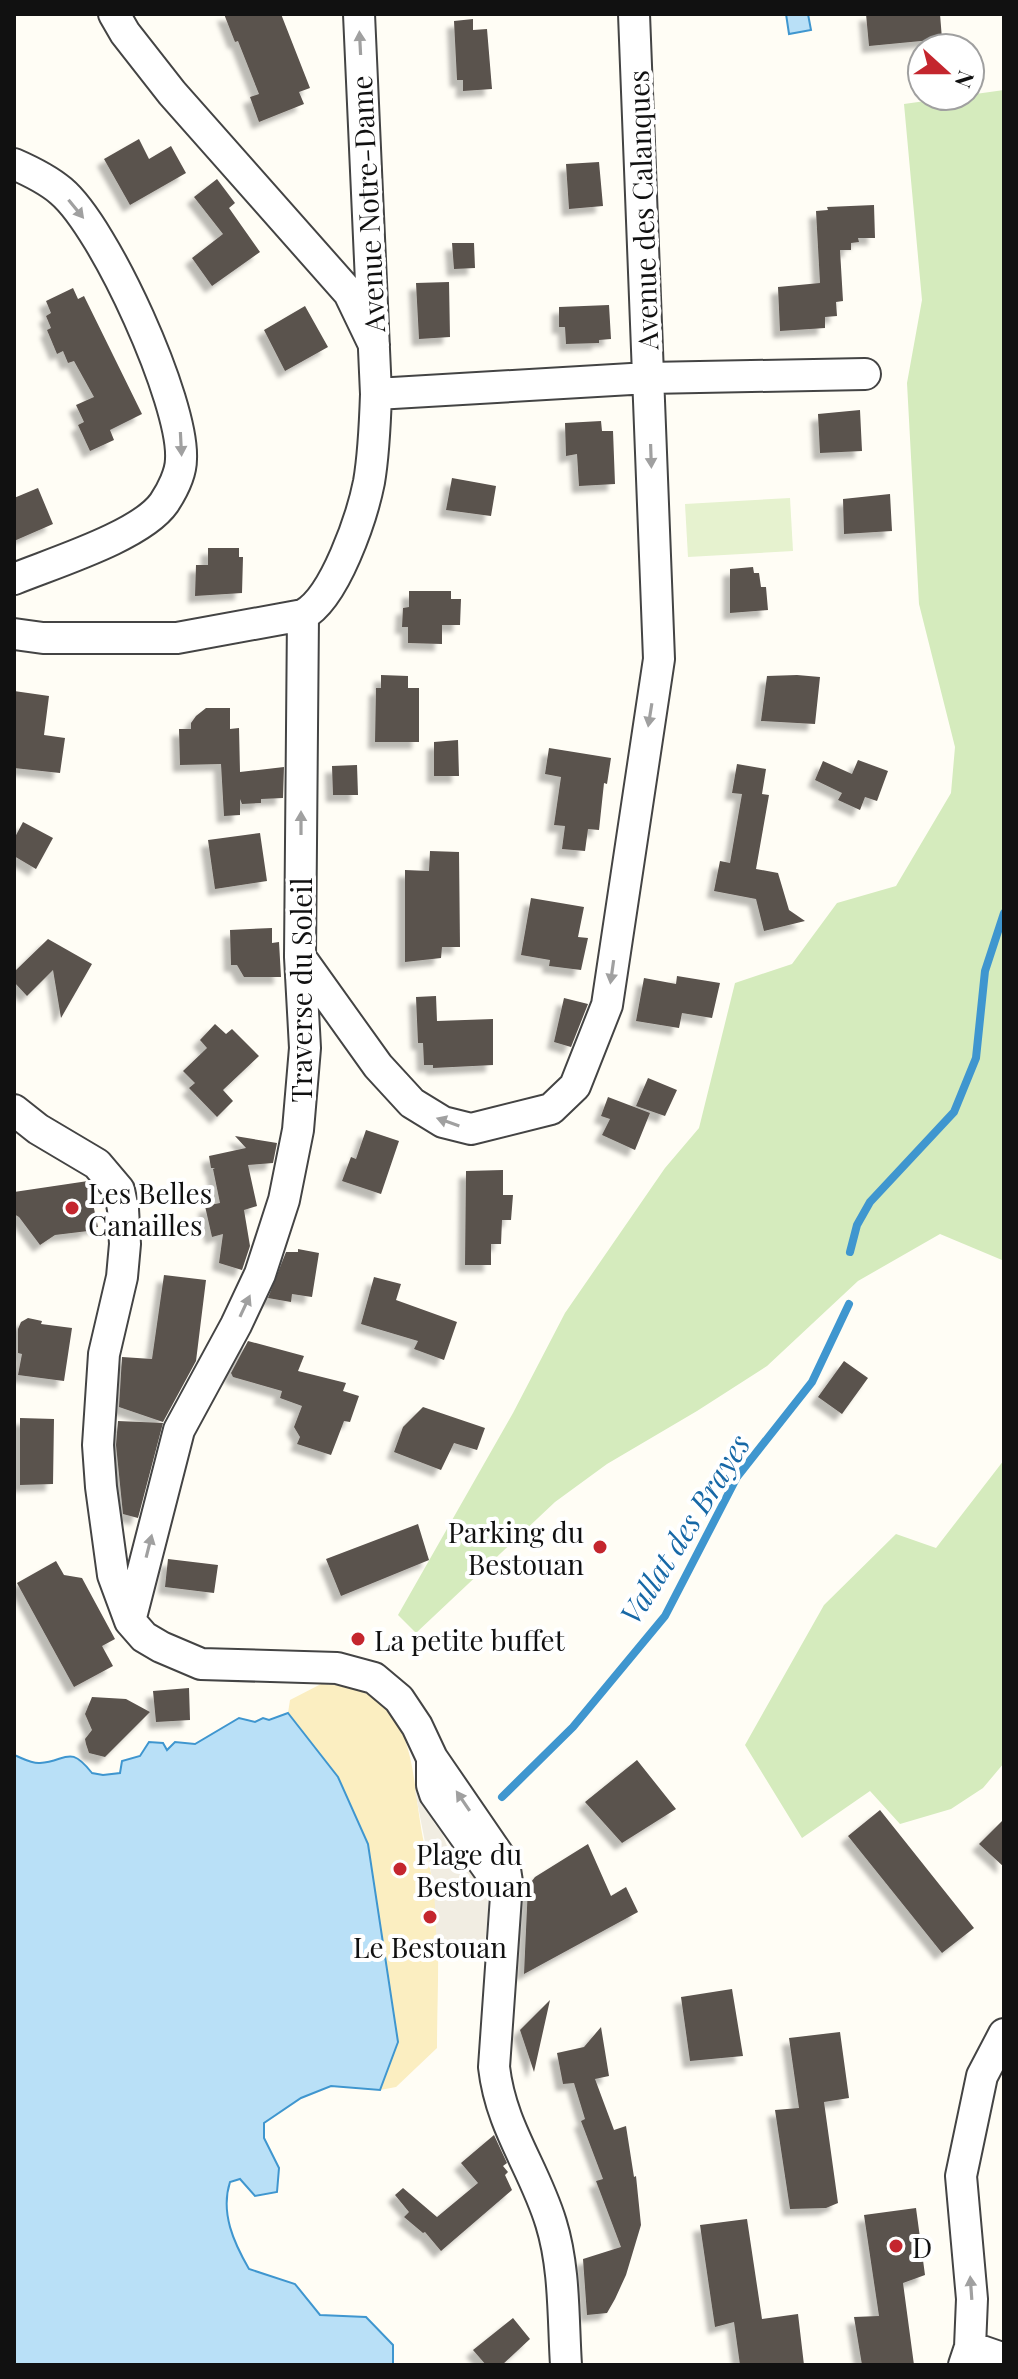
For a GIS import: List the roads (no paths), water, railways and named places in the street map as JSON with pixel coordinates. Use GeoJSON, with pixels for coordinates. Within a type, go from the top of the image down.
{"type":"FeatureCollection","features":[{"type":"Feature","properties":{"kind":"street"},"geometry":{"type":"LineString","coordinates":[[114,14],[172,93],[349,293],[374,345]]}},
{"type":"Feature","properties":{"kind":"street","name":"Avenue Notre-Dame"},"geometry":{"type":"LineString","coordinates":[[359,14],[376,394]]}},
{"type":"Feature","properties":{"kind":"street","name":"Avenue des Calanques"},"geometry":{"type":"LineString","coordinates":[[376,394],[648,378],[634,14]]}},
{"type":"Feature","properties":{"kind":"street"},"geometry":{"type":"LineString","coordinates":[[14,164],[35,173],[62,192],[81,214],[107,254],[152,348],[180,431],[182,461],[174,487],[163,504],[143,523],[14,579]]}},
{"type":"Feature","properties":{"kind":"street"},"geometry":{"type":"LineString","coordinates":[[329,269],[370,251]]}},
{"type":"Feature","properties":{"kind":"street"},"geometry":{"type":"LineString","coordinates":[[300,957],[378,1066],[412,1103],[443,1122],[471,1129],[524,1118],[551,1109],[575,1086],[607,1005],[659,659],[648,378],[865,374]]}},
{"type":"Feature","properties":{"kind":"street"},"geometry":{"type":"LineString","coordinates":[[16,633],[43,638],[177,638],[303,615],[320,602],[329,588],[365,497],[375,436],[376,394]]}},
{"type":"Feature","properties":{"kind":"street","name":"Traverse du Soleil"},"geometry":{"type":"LineString","coordinates":[[130,1621],[179,1430],[260,1274],[284,1200],[298,1130],[305,1048],[300,957],[303,615]]}},
{"type":"Feature","properties":{"kind":"street"},"geometry":{"type":"LineString","coordinates":[[14,1110],[38,1129],[97,1164],[119,1190],[125,1244],[122,1277],[104,1354],[98,1445],[113,1575],[130,1621],[152,1642],[201,1664],[337,1668],[374,1678],[399,1699],[417,1726],[432,1758],[504,1863],[507,1872],[506,1894],[494,2067],[497,2093],[504,2118],[550,2220],[556,2241],[566,2365]]}},
{"type":"Feature","properties":{"kind":"street"},"geometry":{"type":"LineString","coordinates":[[1004,2034],[982,2076],[961,2176],[972,2299],[967,2356],[999,2357],[1004,2361]]}},
{"type":"Feature","properties":{"kind":"water"},"geometry":{"type":"Polygon","coordinates":[[[786,14],[808,14],[811,30],[789,34],[786,14]]]}},
{"type":"Feature","properties":{"kind":"water"},"geometry":{"type":"Polygon","coordinates":[[[288,1713],[338,1777],[368,1844],[398,2042],[380,2090],[331,2086],[301,2098],[264,2123],[264,2138],[279,2168],[277,2192],[255,2196],[240,2179],[230,2182],[228,2216],[238,2249],[249,2269],[295,2284],[320,2315],[366,2317],[393,2345],[393,2365],[14,2365],[14,1755],[37,1763],[68,1756],[78,1759],[92,1773],[120,1773],[122,1761],[140,1756],[149,1742],[163,1743],[167,1750],[175,1742],[195,1744],[239,1718],[255,1722],[288,1713]]]}},
{"type":"Feature","properties":{"kind":"waterway","name":"Vallat des Brayes"},"geometry":{"type":"LineString","coordinates":[[850,1252],[857,1225],[870,1202],[954,1112],[976,1058],[985,971],[1004,913]]}},
{"type":"Feature","properties":{"kind":"waterway","name":"Vallat des Brayes"},"geometry":{"type":"LineString","coordinates":[[502,1797],[573,1727],[665,1616],[737,1477],[812,1382],[849,1304]]}},
{"type":"Feature","properties":{"kind":"place","name":"Les Belles Canailles"},"geometry":{"type":"Point","coordinates":[72,1208]}},
{"type":"Feature","properties":{"kind":"place","name":"Parking du Bestouan"},"geometry":{"type":"Point","coordinates":[600,1547]}},
{"type":"Feature","properties":{"kind":"place","name":"La petite buffet"},"geometry":{"type":"Point","coordinates":[358,1639]}},
{"type":"Feature","properties":{"kind":"place","name":"Plage du Bestouan"},"geometry":{"type":"Point","coordinates":[400,1869]}},
{"type":"Feature","properties":{"kind":"place","name":"Le Bestouan"},"geometry":{"type":"Point","coordinates":[430,1917]}},
{"type":"Feature","properties":{"kind":"place","name":"D"},"geometry":{"type":"Point","coordinates":[896,2246]}}]}
